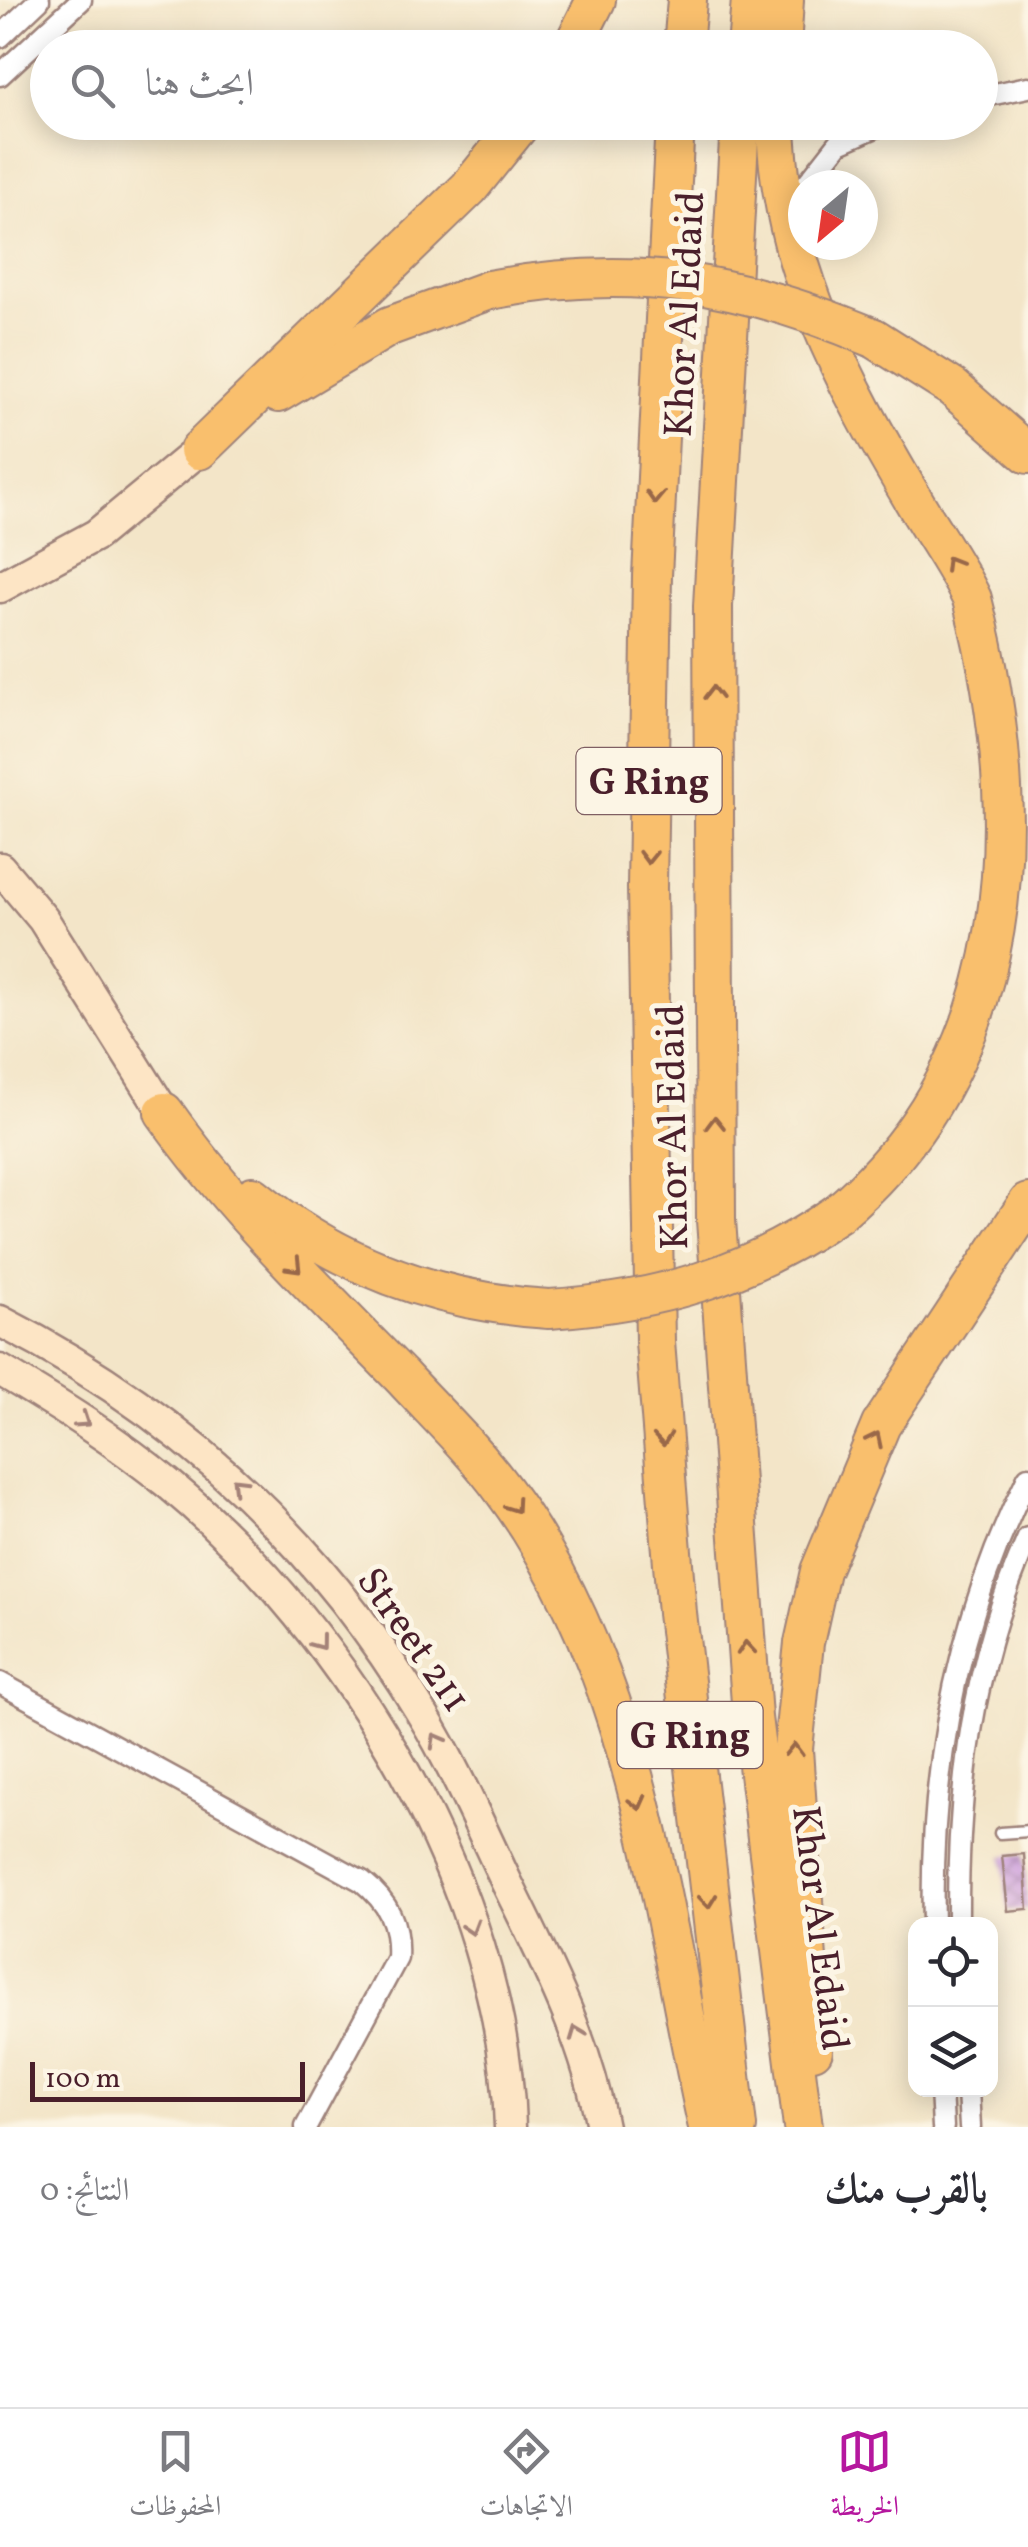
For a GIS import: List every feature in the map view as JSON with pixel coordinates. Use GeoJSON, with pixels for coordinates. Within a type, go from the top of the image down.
{"type":"FeatureCollection","features":[{"type":"Feature","properties":{"kind":"highway"},"geometry":{"type":"LineString","coordinates":[[581,30],[596,0]]}},
{"type":"Feature","properties":{"kind":"highway"},"geometry":{"type":"LineString","coordinates":[[684,30],[687,0]]}},
{"type":"Feature","properties":{"kind":"highway"},"geometry":{"type":"LineString","coordinates":[[748,30],[751,0]]}},
{"type":"Feature","properties":{"kind":"highway"},"geometry":{"type":"LineString","coordinates":[[782,30],[784,0]]}},
{"type":"Feature","properties":{"kind":"highway"},"geometry":{"type":"LineString","coordinates":[[199,450],[468,188],[507,140]]}},
{"type":"Feature","properties":{"kind":"highway","name":"Khor Al Edaid"},"geometry":{"type":"LineString","coordinates":[[674,140],[652,576],[647,888],[654,1305],[677,1613],[737,2127]]}},
{"type":"Feature","properties":{"kind":"highway","name":"Khor Al Edaid"},"geometry":{"type":"LineString","coordinates":[[739,140],[713,606],[716,1220],[752,1717],[803,2127]]}},
{"type":"Feature","properties":{"kind":"highway"},"geometry":{"type":"LineString","coordinates":[[780,140],[788,174]]}},
{"type":"Feature","properties":{"kind":"highway"},"geometry":{"type":"LineString","coordinates":[[164,1112],[275,1214],[374,1270],[425,1290],[477,1302],[549,1309],[600,1306],[686,1290],[773,1255],[838,1213],[876,1181],[930,1120],[964,1068],[988,1020],[1018,918],[1026,815],[1012,706],[995,650],[971,596],[832,352],[806,291],[802,260]]}},
{"type":"Feature","properties":{"kind":"highway"},"geometry":{"type":"LineString","coordinates":[[199,450],[355,344],[405,320],[489,290],[578,276],[638,276],[780,301],[874,338],[953,388],[1028,454]]}},
{"type":"Feature","properties":{"kind":"highway"},"geometry":{"type":"LineString","coordinates":[[164,1112],[209,1176],[472,1452],[540,1543],[597,1660],[622,1735],[708,2127]]}},
{"type":"Feature","properties":{"kind":"highway"},"geometry":{"type":"LineString","coordinates":[[816,2127],[793,1749],[804,1643],[816,1589],[839,1518],[882,1425],[1028,1203]]}},
{"type":"Feature","properties":{"kind":"main road"},"geometry":{"type":"LineString","coordinates":[[0,587],[44,567],[140,502],[199,450]]}},
{"type":"Feature","properties":{"kind":"main road"},"geometry":{"type":"LineString","coordinates":[[0,868],[43,920],[164,1112]]}},
{"type":"Feature","properties":{"kind":"main road","name":"Street 211"},"geometry":{"type":"LineString","coordinates":[[0,1321],[92,1370],[196,1445],[270,1516],[368,1633],[423,1715],[466,1795],[565,2002],[591,2075],[602,2127]]}},
{"type":"Feature","properties":{"kind":"main road","name":"Street 211"},"geometry":{"type":"LineString","coordinates":[[0,1370],[97,1430],[206,1518],[282,1597],[358,1697],[427,1820],[462,1902],[495,2013],[510,2127]]}},
{"type":"Feature","properties":{"kind":"street"},"geometry":{"type":"LineString","coordinates":[[0,37],[39,0]]}},
{"type":"Feature","properties":{"kind":"street"},"geometry":{"type":"LineString","coordinates":[[49,30],[81,0]]}},
{"type":"Feature","properties":{"kind":"street"},"geometry":{"type":"LineString","coordinates":[[0,75],[30,47]]}},
{"type":"Feature","properties":{"kind":"street"},"geometry":{"type":"LineString","coordinates":[[998,93],[1028,86]]}},
{"type":"Feature","properties":{"kind":"street"},"geometry":{"type":"LineString","coordinates":[[816,170],[826,155],[847,140]]}},
{"type":"Feature","properties":{"kind":"street"},"geometry":{"type":"LineString","coordinates":[[933,1917],[936,1791],[953,1688],[983,1580],[1028,1477]]}},
{"type":"Feature","properties":{"kind":"street"},"geometry":{"type":"LineString","coordinates":[[958,1917],[962,1794],[970,1722],[986,1651],[1028,1538]]}},
{"type":"Feature","properties":{"kind":"street"},"geometry":{"type":"LineString","coordinates":[[0,1683],[362,1881],[390,1910],[398,1934],[397,1958],[306,2127]]}},
{"type":"Feature","properties":{"kind":"street"},"geometry":{"type":"LineString","coordinates":[[941,2097],[943,2127]]}},
{"type":"Feature","properties":{"kind":"street"},"geometry":{"type":"LineString","coordinates":[[968,2097],[970,2127]]}},
{"type":"Feature","properties":{"kind":"lane"},"geometry":{"type":"LineString","coordinates":[[1000,1833],[1028,1831]]}},
{"type":"Feature","properties":{"kind":"building"},"geometry":{"type":"Polygon","coordinates":[[[1024,1854],[1028,1909],[1008,1911],[1002,1856],[1024,1854]]]}}]}
